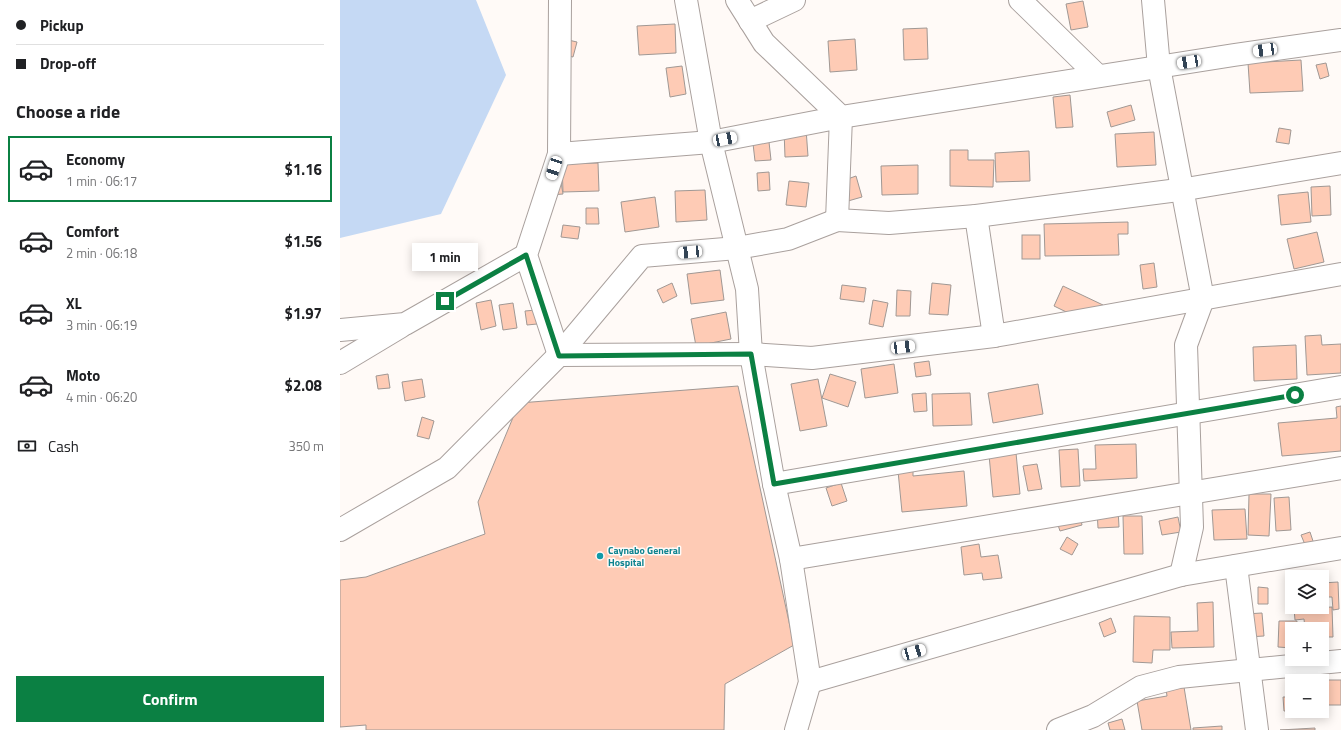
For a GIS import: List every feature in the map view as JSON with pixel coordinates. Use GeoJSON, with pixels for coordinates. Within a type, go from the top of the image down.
{"type":"FeatureCollection","features":[{"type":"Feature","properties":{"kind":"street"},"geometry":{"type":"LineString","coordinates":[[559,356],[526,255],[559,154],[560,0]]}},
{"type":"Feature","properties":{"kind":"street"},"geometry":{"type":"LineString","coordinates":[[686,0],[711,142],[747,289],[751,354],[774,484],[791,559],[810,682],[796,730]]}},
{"type":"Feature","properties":{"kind":"street"},"geometry":{"type":"LineString","coordinates":[[737,0],[764,43],[841,117],[837,220]]}},
{"type":"Feature","properties":{"kind":"street"},"geometry":{"type":"LineString","coordinates":[[750,21],[794,0]]}},
{"type":"Feature","properties":{"kind":"street"},"geometry":{"type":"LineString","coordinates":[[1020,0],[1098,76]]}},
{"type":"Feature","properties":{"kind":"street"},"geometry":{"type":"LineString","coordinates":[[1153,0],[1159,67],[1203,299],[1186,345],[1192,527],[1181,575]]}},
{"type":"Feature","properties":{"kind":"street"},"geometry":{"type":"LineString","coordinates":[[559,154],[711,142],[841,117],[1234,55],[1341,40]]}},
{"type":"Feature","properties":{"kind":"street"},"geometry":{"type":"LineString","coordinates":[[340,530],[447,468],[559,356],[642,256],[737,248],[788,239],[837,220],[889,223],[976,216],[1182,189],[1341,163]]}},
{"type":"Feature","properties":{"kind":"street"},"geometry":{"type":"LineString","coordinates":[[976,216],[994,336]]}},
{"type":"Feature","properties":{"kind":"street"},"geometry":{"type":"LineString","coordinates":[[340,363],[526,255]]}},
{"type":"Feature","properties":{"kind":"street"},"geometry":{"type":"LineString","coordinates":[[559,356],[751,354],[812,358],[994,336],[1341,274]]}},
{"type":"Feature","properties":{"kind":"street"},"geometry":{"type":"LineString","coordinates":[[340,330],[405,324]]}},
{"type":"Feature","properties":{"kind":"street"},"geometry":{"type":"LineString","coordinates":[[774,484],[1341,387]]}},
{"type":"Feature","properties":{"kind":"street"},"geometry":{"type":"LineString","coordinates":[[791,559],[1341,468]]}},
{"type":"Feature","properties":{"kind":"street"},"geometry":{"type":"LineString","coordinates":[[810,682],[1181,575],[1341,548]]}},
{"type":"Feature","properties":{"kind":"street"},"geometry":{"type":"LineString","coordinates":[[1236,566],[1257,730]]}},
{"type":"Feature","properties":{"kind":"street"},"geometry":{"type":"LineString","coordinates":[[1058,730],[1089,723],[1141,688],[1179,677],[1341,661]]}},
{"type":"Feature","properties":{"kind":"water"},"geometry":{"type":"Polygon","coordinates":[[[340,0],[476,0],[506,75],[441,214],[340,238],[340,0]]]}},
{"type":"Feature","properties":{"kind":"building"},"geometry":{"type":"Polygon","coordinates":[[[1083,1],[1088,27],[1071,30],[1066,4],[1083,1]]]}},
{"type":"Feature","properties":{"kind":"building"},"geometry":{"type":"Polygon","coordinates":[[[675,24],[676,53],[639,55],[637,26],[675,24]]]}},
{"type":"Feature","properties":{"kind":"building"},"geometry":{"type":"Polygon","coordinates":[[[927,28],[928,59],[904,60],[903,29],[927,28]]]}},
{"type":"Feature","properties":{"kind":"building"},"geometry":{"type":"Polygon","coordinates":[[[564,39],[577,42],[573,57],[560,54],[564,39]]]}},
{"type":"Feature","properties":{"kind":"building"},"geometry":{"type":"Polygon","coordinates":[[[855,39],[857,70],[830,72],[828,41],[855,39]]]}},
{"type":"Feature","properties":{"kind":"building"},"geometry":{"type":"Polygon","coordinates":[[[1301,60],[1303,91],[1250,93],[1248,63],[1301,60]]]}},
{"type":"Feature","properties":{"kind":"building"},"geometry":{"type":"Polygon","coordinates":[[[1326,63],[1329,76],[1320,79],[1316,65],[1326,63]]]}},
{"type":"Feature","properties":{"kind":"building"},"geometry":{"type":"Polygon","coordinates":[[[682,66],[686,94],[670,97],[666,68],[682,66]]]}},
{"type":"Feature","properties":{"kind":"building"},"geometry":{"type":"Polygon","coordinates":[[[1070,95],[1073,127],[1056,128],[1053,97],[1070,95]]]}},
{"type":"Feature","properties":{"kind":"building"},"geometry":{"type":"Polygon","coordinates":[[[1131,105],[1135,120],[1111,127],[1107,112],[1131,105]]]}},
{"type":"Feature","properties":{"kind":"building"},"geometry":{"type":"Polygon","coordinates":[[[1279,128],[1291,130],[1289,144],[1276,142],[1279,128]]]}},
{"type":"Feature","properties":{"kind":"building"},"geometry":{"type":"Polygon","coordinates":[[[806,129],[808,156],[785,157],[784,130],[806,129]]]}},
{"type":"Feature","properties":{"kind":"building"},"geometry":{"type":"Polygon","coordinates":[[[1154,132],[1156,165],[1117,167],[1115,134],[1154,132]]]}},
{"type":"Feature","properties":{"kind":"building"},"geometry":{"type":"Polygon","coordinates":[[[768,133],[771,160],[755,161],[752,135],[768,133]]]}},
{"type":"Feature","properties":{"kind":"building"},"geometry":{"type":"Polygon","coordinates":[[[950,150],[968,150],[968,160],[994,160],[993,187],[950,186],[950,150]]]}},
{"type":"Feature","properties":{"kind":"building"},"geometry":{"type":"Polygon","coordinates":[[[1029,151],[1030,181],[996,182],[995,153],[1029,151]]]}},
{"type":"Feature","properties":{"kind":"building"},"geometry":{"type":"Polygon","coordinates":[[[598,163],[599,191],[563,192],[562,164],[598,163]]]}},
{"type":"Feature","properties":{"kind":"building"},"geometry":{"type":"Polygon","coordinates":[[[918,165],[918,194],[882,195],[881,166],[918,165]]]}},
{"type":"Feature","properties":{"kind":"building"},"geometry":{"type":"Polygon","coordinates":[[[769,172],[770,190],[758,191],[757,173],[769,172]]]}},
{"type":"Feature","properties":{"kind":"building"},"geometry":{"type":"Polygon","coordinates":[[[856,176],[862,197],[848,201],[842,181],[856,176]]]}},
{"type":"Feature","properties":{"kind":"building"},"geometry":{"type":"Polygon","coordinates":[[[789,181],[809,183],[806,207],[786,205],[789,181]]]}},
{"type":"Feature","properties":{"kind":"building"},"geometry":{"type":"Polygon","coordinates":[[[561,182],[563,194],[550,195],[561,182]]]}},
{"type":"Feature","properties":{"kind":"building"},"geometry":{"type":"Polygon","coordinates":[[[1330,186],[1331,215],[1312,216],[1311,187],[1330,186]]]}},
{"type":"Feature","properties":{"kind":"building"},"geometry":{"type":"Polygon","coordinates":[[[705,190],[707,220],[676,222],[675,191],[705,190]]]}},
{"type":"Feature","properties":{"kind":"building"},"geometry":{"type":"Polygon","coordinates":[[[1308,192],[1311,222],[1281,225],[1278,195],[1308,192]]]}},
{"type":"Feature","properties":{"kind":"building"},"geometry":{"type":"Polygon","coordinates":[[[655,197],[659,227],[625,232],[621,202],[655,197]]]}},
{"type":"Feature","properties":{"kind":"building"},"geometry":{"type":"Polygon","coordinates":[[[586,208],[598,208],[599,224],[586,224],[586,208]]]}},
{"type":"Feature","properties":{"kind":"building"},"geometry":{"type":"Polygon","coordinates":[[[1128,222],[1128,234],[1118,234],[1119,255],[1045,256],[1044,224],[1128,222]]]}},
{"type":"Feature","properties":{"kind":"building"},"geometry":{"type":"Polygon","coordinates":[[[563,225],[580,227],[578,239],[561,237],[563,225]]]}},
{"type":"Feature","properties":{"kind":"building"},"geometry":{"type":"Polygon","coordinates":[[[1317,232],[1324,262],[1294,269],[1287,239],[1317,232]]]}},
{"type":"Feature","properties":{"kind":"building"},"geometry":{"type":"Polygon","coordinates":[[[1022,235],[1040,235],[1040,259],[1022,259],[1022,235]]]}},
{"type":"Feature","properties":{"kind":"building"},"geometry":{"type":"Polygon","coordinates":[[[1154,263],[1157,287],[1143,289],[1140,265],[1154,263]]]}},
{"type":"Feature","properties":{"kind":"building"},"geometry":{"type":"Polygon","coordinates":[[[720,270],[724,300],[691,304],[687,274],[720,270]]]}},
{"type":"Feature","properties":{"kind":"building"},"geometry":{"type":"Polygon","coordinates":[[[672,283],[677,296],[663,303],[657,290],[672,283]]]}},
{"type":"Feature","properties":{"kind":"building"},"geometry":{"type":"Polygon","coordinates":[[[932,283],[951,285],[948,315],[929,314],[932,283]]]}},
{"type":"Feature","properties":{"kind":"building"},"geometry":{"type":"Polygon","coordinates":[[[842,285],[866,288],[864,302],[840,299],[842,285]]]}},
{"type":"Feature","properties":{"kind":"building"},"geometry":{"type":"Polygon","coordinates":[[[1063,286],[1103,305],[1093,325],[1054,306],[1063,286]]]}},
{"type":"Feature","properties":{"kind":"building"},"geometry":{"type":"Polygon","coordinates":[[[897,290],[911,291],[910,316],[896,316],[897,290]]]}},
{"type":"Feature","properties":{"kind":"building"},"geometry":{"type":"Polygon","coordinates":[[[491,300],[496,326],[481,330],[476,303],[491,300]]]}},
{"type":"Feature","properties":{"kind":"building"},"geometry":{"type":"Polygon","coordinates":[[[873,300],[888,303],[883,327],[869,324],[873,300]]]}},
{"type":"Feature","properties":{"kind":"building"},"geometry":{"type":"Polygon","coordinates":[[[513,303],[517,328],[503,330],[499,305],[513,303]]]}},
{"type":"Feature","properties":{"kind":"building"},"geometry":{"type":"Polygon","coordinates":[[[536,310],[537,324],[527,325],[525,311],[536,310]]]}},
{"type":"Feature","properties":{"kind":"building"},"geometry":{"type":"Polygon","coordinates":[[[726,312],[731,339],[696,346],[691,319],[726,312]]]}},
{"type":"Feature","properties":{"kind":"building"},"geometry":{"type":"Polygon","coordinates":[[[1321,335],[1322,345],[1341,344],[1341,373],[1307,375],[1305,336],[1321,335]]]}},
{"type":"Feature","properties":{"kind":"building"},"geometry":{"type":"Polygon","coordinates":[[[1296,345],[1297,379],[1254,381],[1253,347],[1296,345]]]}},
{"type":"Feature","properties":{"kind":"building"},"geometry":{"type":"Polygon","coordinates":[[[929,361],[931,375],[916,377],[914,363],[929,361]]]}},
{"type":"Feature","properties":{"kind":"building"},"geometry":{"type":"Polygon","coordinates":[[[894,364],[898,393],[865,398],[861,369],[894,364]]]}},
{"type":"Feature","properties":{"kind":"building"},"geometry":{"type":"Polygon","coordinates":[[[388,374],[390,388],[378,389],[376,376],[388,374]]]}},
{"type":"Feature","properties":{"kind":"building"},"geometry":{"type":"Polygon","coordinates":[[[830,374],[856,382],[848,407],[822,398],[830,374]]]}},
{"type":"Feature","properties":{"kind":"building"},"geometry":{"type":"Polygon","coordinates":[[[422,379],[425,397],[405,401],[402,382],[422,379]]]}},
{"type":"Feature","properties":{"kind":"building"},"geometry":{"type":"Polygon","coordinates":[[[818,379],[827,426],[800,431],[791,384],[818,379]]]}},
{"type":"Feature","properties":{"kind":"building"},"geometry":{"type":"Polygon","coordinates":[[[1038,384],[1043,414],[993,423],[988,393],[1038,384]]]}},
{"type":"Feature","properties":{"kind":"building","name":"Caynabo General Hospital"},"geometry":{"type":"Polygon","coordinates":[[[738,386],[794,645],[725,684],[724,730],[366,730],[366,725],[340,727],[340,580],[366,577],[485,534],[478,502],[519,403],[738,386]]]}},
{"type":"Feature","properties":{"kind":"building"},"geometry":{"type":"Polygon","coordinates":[[[926,393],[927,411],[914,412],[912,394],[926,393]]]}},
{"type":"Feature","properties":{"kind":"building"},"geometry":{"type":"Polygon","coordinates":[[[970,393],[972,425],[933,426],[932,394],[970,393]]]}},
{"type":"Feature","properties":{"kind":"building"},"geometry":{"type":"Polygon","coordinates":[[[1341,406],[1341,451],[1282,456],[1278,423],[1337,418],[1336,407],[1341,406]]]}},
{"type":"Feature","properties":{"kind":"building"},"geometry":{"type":"Polygon","coordinates":[[[422,417],[434,421],[429,439],[417,436],[422,417]]]}},
{"type":"Feature","properties":{"kind":"building"},"geometry":{"type":"Polygon","coordinates":[[[1136,444],[1137,478],[1084,481],[1083,469],[1096,469],[1095,445],[1136,444]]]}},
{"type":"Feature","properties":{"kind":"building"},"geometry":{"type":"Polygon","coordinates":[[[1078,449],[1080,486],[1061,487],[1059,450],[1078,449]]]}},
{"type":"Feature","properties":{"kind":"building"},"geometry":{"type":"Polygon","coordinates":[[[1016,453],[1020,494],[993,497],[989,455],[1016,453]]]}},
{"type":"Feature","properties":{"kind":"building"},"geometry":{"type":"Polygon","coordinates":[[[1037,464],[1042,489],[1028,491],[1023,466],[1037,464]]]}},
{"type":"Feature","properties":{"kind":"building"},"geometry":{"type":"Polygon","coordinates":[[[913,469],[913,476],[964,471],[967,506],[902,512],[898,471],[913,469]]]}},
{"type":"Feature","properties":{"kind":"building"},"geometry":{"type":"Polygon","coordinates":[[[841,483],[847,501],[832,506],[826,488],[841,483]]]}},
{"type":"Feature","properties":{"kind":"building"},"geometry":{"type":"Polygon","coordinates":[[[1249,494],[1271,494],[1269,536],[1248,535],[1249,494]]]}},
{"type":"Feature","properties":{"kind":"building"},"geometry":{"type":"Polygon","coordinates":[[[1289,497],[1291,530],[1276,531],[1274,498],[1289,497]]]}},
{"type":"Feature","properties":{"kind":"building"},"geometry":{"type":"Polygon","coordinates":[[[1118,509],[1119,527],[1098,528],[1097,510],[1118,509]]]}},
{"type":"Feature","properties":{"kind":"building"},"geometry":{"type":"Polygon","coordinates":[[[1245,509],[1247,539],[1214,540],[1212,510],[1245,509]]]}},
{"type":"Feature","properties":{"kind":"building"},"geometry":{"type":"Polygon","coordinates":[[[1079,512],[1082,525],[1060,531],[1056,519],[1079,512]]]}},
{"type":"Feature","properties":{"kind":"building"},"geometry":{"type":"Polygon","coordinates":[[[1123,516],[1142,516],[1143,554],[1124,554],[1123,516]]]}},
{"type":"Feature","properties":{"kind":"building"},"geometry":{"type":"Polygon","coordinates":[[[1178,517],[1181,532],[1162,535],[1159,521],[1178,517]]]}},
{"type":"Feature","properties":{"kind":"building"},"geometry":{"type":"Polygon","coordinates":[[[1310,532],[1314,544],[1306,547],[1301,535],[1310,532]]]}},
{"type":"Feature","properties":{"kind":"building"},"geometry":{"type":"Polygon","coordinates":[[[1067,537],[1078,544],[1072,555],[1060,549],[1067,537]]]}},
{"type":"Feature","properties":{"kind":"building"},"geometry":{"type":"Polygon","coordinates":[[[979,544],[981,557],[998,555],[1002,578],[983,580],[982,573],[964,575],[961,547],[979,544]]]}},
{"type":"Feature","properties":{"kind":"building"},"geometry":{"type":"Polygon","coordinates":[[[1338,582],[1339,609],[1333,610],[1332,597],[1329,597],[1329,583],[1338,582]]]}},
{"type":"Feature","properties":{"kind":"building"},"geometry":{"type":"Polygon","coordinates":[[[1258,587],[1268,588],[1268,604],[1258,604],[1258,587]]]}},
{"type":"Feature","properties":{"kind":"building"},"geometry":{"type":"Polygon","coordinates":[[[1213,602],[1214,647],[1172,648],[1171,632],[1198,631],[1197,603],[1213,602]]]}},
{"type":"Feature","properties":{"kind":"building"},"geometry":{"type":"Polygon","coordinates":[[[1329,607],[1332,607],[1333,637],[1329,637],[1329,622],[1304,622],[1304,619],[1295,620],[1294,614],[1329,614],[1329,607]]]}},
{"type":"Feature","properties":{"kind":"building"},"geometry":{"type":"Polygon","coordinates":[[[1262,613],[1264,636],[1247,637],[1245,614],[1262,613]]]}},
{"type":"Feature","properties":{"kind":"building"},"geometry":{"type":"Polygon","coordinates":[[[1134,616],[1170,617],[1170,650],[1153,650],[1152,663],[1133,662],[1134,616]]]}},
{"type":"Feature","properties":{"kind":"building"},"geometry":{"type":"Polygon","coordinates":[[[1111,618],[1116,632],[1104,637],[1099,623],[1111,618]]]}},
{"type":"Feature","properties":{"kind":"building"},"geometry":{"type":"Polygon","coordinates":[[[1279,621],[1297,621],[1285,622],[1285,648],[1278,647],[1279,621]]]}},
{"type":"Feature","properties":{"kind":"building"},"geometry":{"type":"Polygon","coordinates":[[[1329,680],[1341,680],[1341,705],[1329,705],[1329,680]]]}},
{"type":"Feature","properties":{"kind":"building"},"geometry":{"type":"Polygon","coordinates":[[[1184,687],[1191,730],[1142,730],[1137,701],[1167,696],[1166,689],[1184,687]]]}},
{"type":"Feature","properties":{"kind":"building"},"geometry":{"type":"Polygon","coordinates":[[[1283,697],[1285,697],[1285,711],[1283,697]]]}},
{"type":"Feature","properties":{"kind":"building"},"geometry":{"type":"Polygon","coordinates":[[[1122,719],[1125,730],[1110,730],[1108,723],[1122,719]]]}},
{"type":"Feature","properties":{"kind":"building"},"geometry":{"type":"Polygon","coordinates":[[[1222,726],[1222,730],[1193,730],[1193,728],[1222,726]]]}},
{"type":"Feature","properties":{"kind":"building"},"geometry":{"type":"Polygon","coordinates":[[[1315,728],[1315,730],[1280,730],[1315,728]]]}},
{"type":"Feature","properties":{"kind":"place","name":"Caynabo General Hospital"},"geometry":{"type":"Point","coordinates":[600,556]}},
{"type":"Feature","properties":{"kind":"route"},"geometry":{"type":"LineString","coordinates":[[445,301],[526,255],[559,356],[751,354],[774,484],[1295,395]]}}]}
